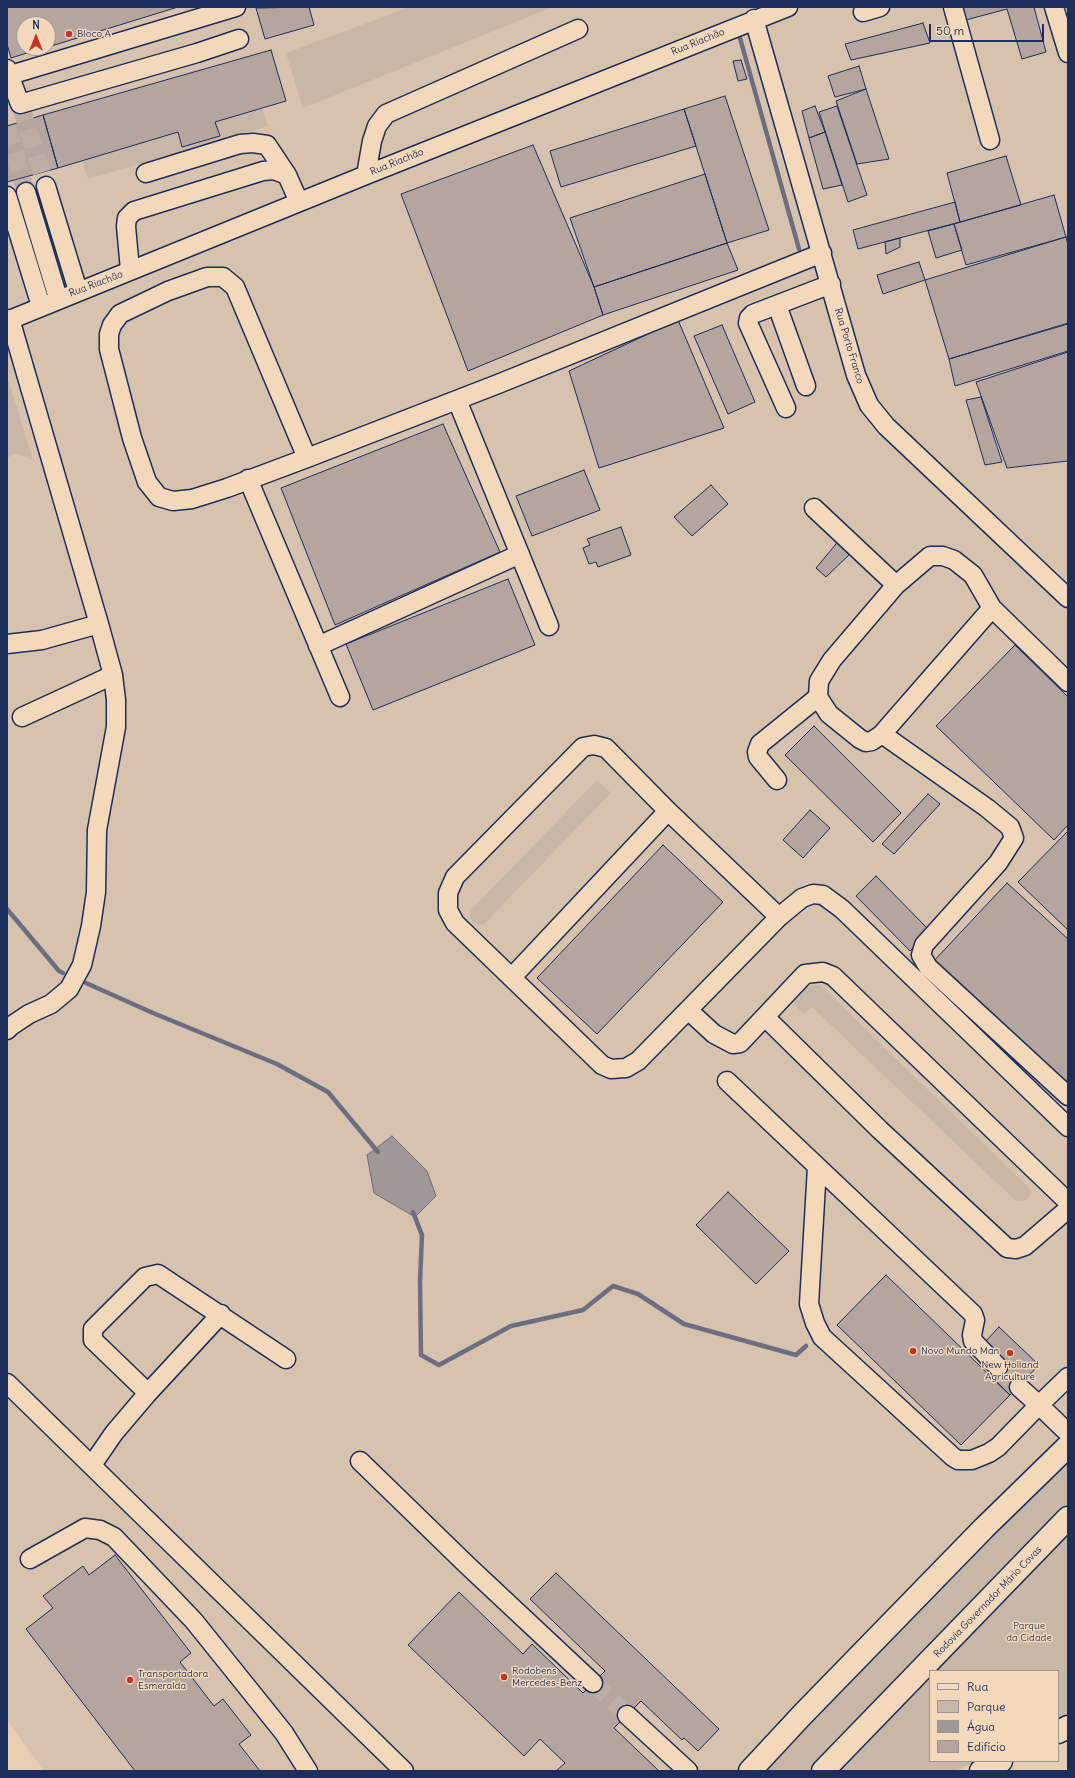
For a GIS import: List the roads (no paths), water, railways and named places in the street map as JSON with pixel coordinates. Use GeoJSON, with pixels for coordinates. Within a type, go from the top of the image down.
{"type":"FeatureCollection","features":[{"type":"Feature","properties":{"kind":"highway"},"geometry":{"type":"LineString","coordinates":[[750,1771],[803,1714],[962,1551],[1068,1446]]}},
{"type":"Feature","properties":{"kind":"highway","name":"Rodovia Governador Mário Covas"},"geometry":{"type":"LineString","coordinates":[[823,1771],[1068,1518]]}},
{"type":"Feature","properties":{"kind":"highway"},"geometry":{"type":"LineString","coordinates":[[1059,1732],[1068,1727]]}},
{"type":"Feature","properties":{"kind":"street"},"geometry":{"type":"LineString","coordinates":[[236,7],[8,73],[20,104],[197,53],[239,39]]}},
{"type":"Feature","properties":{"kind":"street"},"geometry":{"type":"LineString","coordinates":[[863,12],[880,7]]}},
{"type":"Feature","properties":{"kind":"street"},"geometry":{"type":"LineString","coordinates":[[953,7],[990,140]]}},
{"type":"Feature","properties":{"kind":"street"},"geometry":{"type":"LineString","coordinates":[[1054,7],[1068,53]]}},
{"type":"Feature","properties":{"kind":"street","name":"Rua Riachão"},"geometry":{"type":"LineString","coordinates":[[9,320],[58,298],[779,8]]}},
{"type":"Feature","properties":{"kind":"street","name":"Rua Porto Franco"},"geometry":{"type":"LineString","coordinates":[[754,19],[856,375],[868,405],[896,436],[1068,598]]}},
{"type":"Feature","properties":{"kind":"street"},"geometry":{"type":"LineString","coordinates":[[366,175],[372,141],[377,126],[386,114],[578,30]]}},
{"type":"Feature","properties":{"kind":"street"},"geometry":{"type":"LineString","coordinates":[[146,173],[240,144],[254,143],[267,145],[287,175],[299,202]]}},
{"type":"Feature","properties":{"kind":"street"},"geometry":{"type":"LineString","coordinates":[[130,270],[126,226],[127,218],[134,211],[263,171],[274,170],[287,175]]}},
{"type":"Feature","properties":{"kind":"street"},"geometry":{"type":"LineString","coordinates":[[46,186],[78,291]]}},
{"type":"Feature","properties":{"kind":"street"},"geometry":{"type":"LineString","coordinates":[[26,192],[58,298]]}},
{"type":"Feature","properties":{"kind":"street"},"geometry":{"type":"LineString","coordinates":[[7,196],[41,306]]}},
{"type":"Feature","properties":{"kind":"street"},"geometry":{"type":"LineString","coordinates":[[307,458],[235,287],[223,277],[207,277],[168,291],[120,314],[112,325],[109,334],[109,349],[132,438],[147,482],[159,497],[173,501],[192,498],[248,480],[307,458],[457,400],[822,253]]}},
{"type":"Feature","properties":{"kind":"street"},"geometry":{"type":"LineString","coordinates":[[786,408],[748,323],[749,318],[753,314],[831,284]]}},
{"type":"Feature","properties":{"kind":"street"},"geometry":{"type":"LineString","coordinates":[[777,305],[806,386]]}},
{"type":"Feature","properties":{"kind":"street"},"geometry":{"type":"LineString","coordinates":[[7,1030],[29,1014],[51,1004],[69,989],[84,958],[96,892],[97,830],[116,727],[116,700],[113,676],[9,320]]}},
{"type":"Feature","properties":{"kind":"street"},"geometry":{"type":"LineString","coordinates":[[457,400],[549,626]]}},
{"type":"Feature","properties":{"kind":"street"},"geometry":{"type":"LineString","coordinates":[[248,480],[340,697]]}},
{"type":"Feature","properties":{"kind":"street"},"geometry":{"type":"LineString","coordinates":[[814,508],[896,585]]}},
{"type":"Feature","properties":{"kind":"street"},"geometry":{"type":"LineString","coordinates":[[318,646],[520,554]]}},
{"type":"Feature","properties":{"kind":"street"},"geometry":{"type":"LineString","coordinates":[[992,608],[882,734],[872,741],[866,742],[860,739],[828,714],[818,697],[819,681],[832,660],[896,585],[930,556],[943,556],[954,560],[973,575],[992,608],[1068,682]]}},
{"type":"Feature","properties":{"kind":"street"},"geometry":{"type":"LineString","coordinates":[[7,644],[42,640],[99,624]]}},
{"type":"Feature","properties":{"kind":"street"},"geometry":{"type":"LineString","coordinates":[[22,717],[113,676]]}},
{"type":"Feature","properties":{"kind":"street"},"geometry":{"type":"LineString","coordinates":[[777,780],[758,757],[757,752],[760,744],[818,697]]}},
{"type":"Feature","properties":{"kind":"street"},"geometry":{"type":"LineString","coordinates":[[882,734],[987,808],[1010,827],[1014,838],[998,863],[924,946],[921,955],[928,967],[1068,1096]]}},
{"type":"Feature","properties":{"kind":"street"},"geometry":{"type":"LineString","coordinates":[[779,917],[668,811],[606,748],[594,745],[583,747],[455,877],[448,893],[448,910],[455,923],[602,1065],[611,1068],[626,1068],[638,1061],[779,917],[802,898],[813,894],[823,895],[842,909],[1068,1128]]}},
{"type":"Feature","properties":{"kind":"street"},"geometry":{"type":"LineString","coordinates":[[512,977],[668,811]]}},
{"type":"Feature","properties":{"kind":"street"},"geometry":{"type":"LineString","coordinates":[[688,1010],[714,1034],[733,1044],[740,1043],[806,974],[824,972],[833,976],[1068,1202]]}},
{"type":"Feature","properties":{"kind":"street"},"geometry":{"type":"LineString","coordinates":[[765,1017],[880,1130],[1007,1248],[1025,1246],[1068,1209]]}},
{"type":"Feature","properties":{"kind":"street"},"geometry":{"type":"LineString","coordinates":[[727,1081],[973,1314],[975,1320],[972,1335],[973,1341],[998,1367]]}},
{"type":"Feature","properties":{"kind":"street"},"geometry":{"type":"LineString","coordinates":[[817,1167],[809,1304],[815,1323],[822,1337],[953,1458],[958,1460],[972,1460],[989,1453],[998,1447],[1068,1376]]}},
{"type":"Feature","properties":{"kind":"street"},"geometry":{"type":"LineString","coordinates":[[148,1393],[93,1340],[93,1329],[145,1277],[158,1274],[221,1314],[286,1359]]}},
{"type":"Feature","properties":{"kind":"street"},"geometry":{"type":"LineString","coordinates":[[92,1465],[114,1433],[148,1393],[221,1314]]}},
{"type":"Feature","properties":{"kind":"street"},"geometry":{"type":"LineString","coordinates":[[7,1383],[404,1771]]}},
{"type":"Feature","properties":{"kind":"street"},"geometry":{"type":"LineString","coordinates":[[1018,1387],[1068,1433]]}},
{"type":"Feature","properties":{"kind":"street"},"geometry":{"type":"LineString","coordinates":[[360,1460],[468,1566],[593,1683]]}},
{"type":"Feature","properties":{"kind":"street"},"geometry":{"type":"LineString","coordinates":[[30,1559],[85,1528],[100,1530],[114,1537],[194,1621],[284,1733],[308,1771]]}},
{"type":"Feature","properties":{"kind":"street"},"geometry":{"type":"LineString","coordinates":[[627,1715],[688,1771]]}},
{"type":"Feature","properties":{"kind":"water"},"geometry":{"type":"Polygon","coordinates":[[[392,1136],[427,1171],[436,1196],[415,1217],[374,1193],[367,1155],[392,1136]]]}},
{"type":"Feature","properties":{"kind":"waterway"},"geometry":{"type":"LineString","coordinates":[[740,38],[799,249]]}},
{"type":"Feature","properties":{"kind":"waterway"},"geometry":{"type":"LineString","coordinates":[[7,909],[59,971],[63,973]]}},
{"type":"Feature","properties":{"kind":"waterway"},"geometry":{"type":"LineString","coordinates":[[86,983],[153,1013],[277,1064],[328,1092],[378,1152]]}},
{"type":"Feature","properties":{"kind":"waterway"},"geometry":{"type":"LineString","coordinates":[[413,1212],[422,1235],[420,1281],[421,1355],[439,1365],[511,1326],[583,1310],[613,1286],[638,1294],[684,1324],[796,1355],[806,1346]]}},
{"type":"Feature","properties":{"kind":"tunnel"},"geometry":{"type":"LineString","coordinates":[[20,104],[46,186]]}},
{"type":"Feature","properties":{"kind":"tunnel"},"geometry":{"type":"LineString","coordinates":[[7,127],[26,192]]}},
{"type":"Feature","properties":{"kind":"tunnel"},"geometry":{"type":"LineString","coordinates":[[998,1367],[1019,1387]]}},
{"type":"Feature","properties":{"kind":"tunnel"},"geometry":{"type":"LineString","coordinates":[[593,1683],[627,1715]]}},
{"type":"Feature","properties":{"kind":"place","name":"Bloco A"},"geometry":{"type":"Point","coordinates":[69,34]}},
{"type":"Feature","properties":{"kind":"place","name":"Novo Mundo Man"},"geometry":{"type":"Point","coordinates":[913,1351]}},
{"type":"Feature","properties":{"kind":"place","name":"New Holland Agriculture"},"geometry":{"type":"Point","coordinates":[1010,1353]}},
{"type":"Feature","properties":{"kind":"place","name":"Rodobens Mercedes-Benz"},"geometry":{"type":"Point","coordinates":[504,1677]}},
{"type":"Feature","properties":{"kind":"place","name":"Transportadora Esmeralda"},"geometry":{"type":"Point","coordinates":[130,1680]}},
{"type":"Feature","properties":{"kind":"park label","name":"Parque da Cidade"},"geometry":{"type":"Point","coordinates":[1029,1632]}}]}
